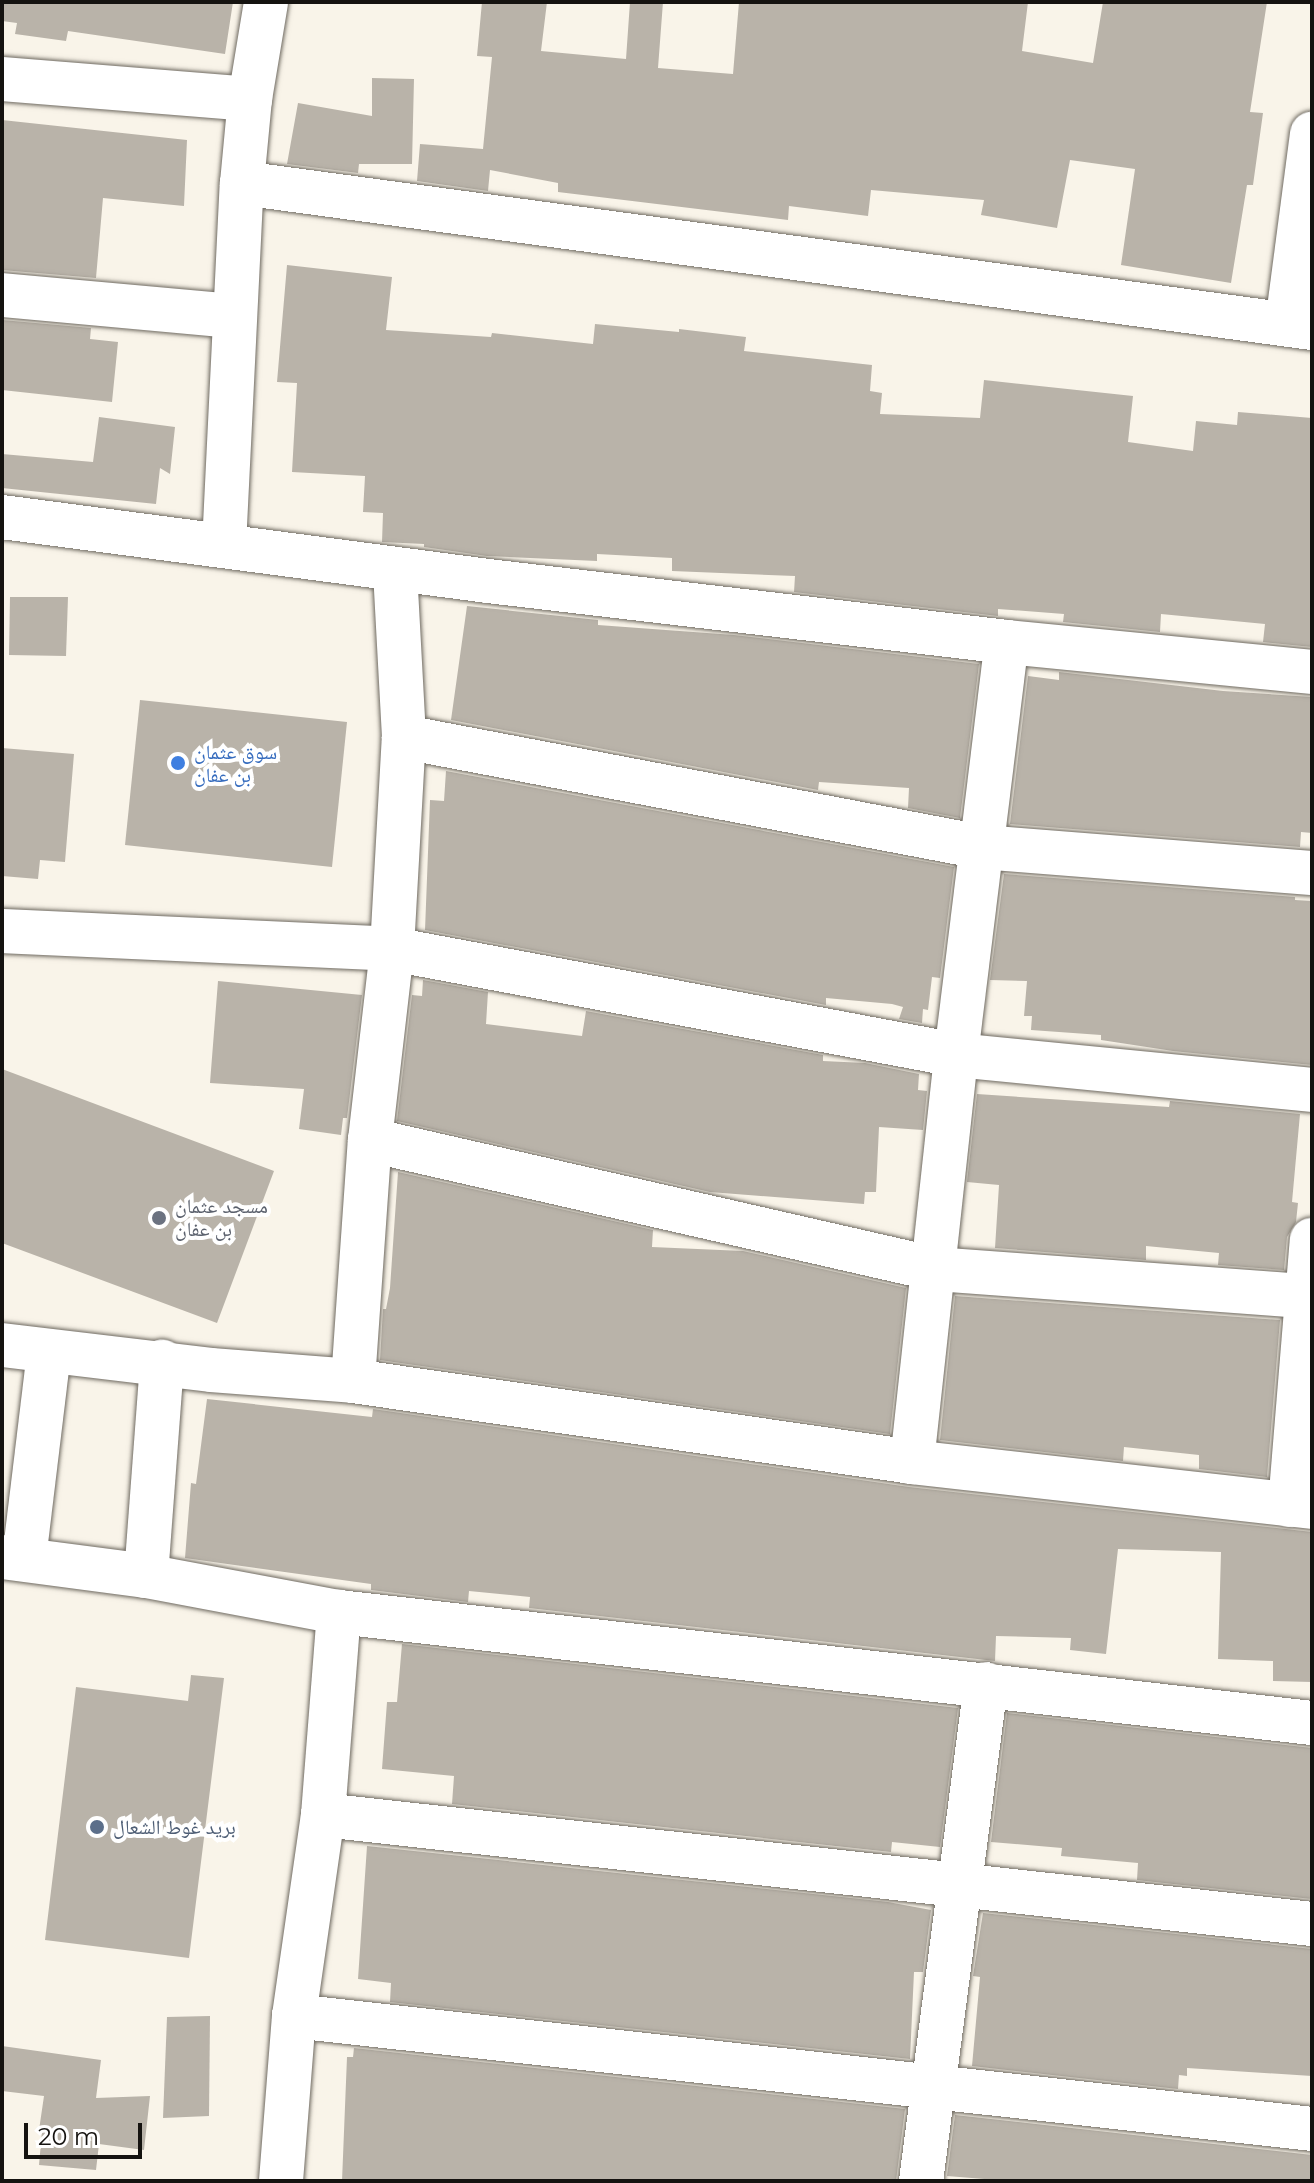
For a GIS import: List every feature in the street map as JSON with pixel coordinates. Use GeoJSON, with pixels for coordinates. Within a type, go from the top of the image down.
{"type":"FeatureCollection","features":[{"type":"Feature","properties":{"kind":"street"},"geometry":{"type":"LineString","coordinates":[[224,546],[233,316],[242,183],[250,99],[266,2]]}},
{"type":"Feature","properties":{"kind":"street"},"geometry":{"type":"LineString","coordinates":[[2,79],[250,99]]}},
{"type":"Feature","properties":{"kind":"street"},"geometry":{"type":"LineString","coordinates":[[242,183],[1299,326],[1312,134]]}},
{"type":"Feature","properties":{"kind":"street"},"geometry":{"type":"LineString","coordinates":[[2,295],[233,316]]}},
{"type":"Feature","properties":{"kind":"street"},"geometry":{"type":"LineString","coordinates":[[2,517],[395,569],[1007,642],[1312,672]]}},
{"type":"Feature","properties":{"kind":"street"},"geometry":{"type":"LineString","coordinates":[[353,1381],[370,1140],[392,949],[404,737],[395,569]]}},
{"type":"Feature","properties":{"kind":"street"},"geometry":{"type":"LineString","coordinates":[[912,1462],[956,1055],[1007,642]]}},
{"type":"Feature","properties":{"kind":"street"},"geometry":{"type":"LineString","coordinates":[[404,737],[981,847],[1312,873]]}},
{"type":"Feature","properties":{"kind":"street"},"geometry":{"type":"LineString","coordinates":[[2,931],[392,949],[956,1055],[1312,1090]]}},
{"type":"Feature","properties":{"kind":"street"},"geometry":{"type":"LineString","coordinates":[[370,1140],[935,1269],[1309,1297]]}},
{"type":"Feature","properties":{"kind":"street"},"geometry":{"type":"LineString","coordinates":[[2,1345],[211,1370],[353,1381],[912,1462],[1301,1506],[1312,1240]]}},
{"type":"Feature","properties":{"kind":"street"},"geometry":{"type":"LineString","coordinates":[[49,1351],[13,1558],[146,1576],[339,1612],[1312,1723]]}},
{"type":"Feature","properties":{"kind":"street"},"geometry":{"type":"LineString","coordinates":[[146,1576],[162,1362]]}},
{"type":"Feature","properties":{"kind":"street"},"geometry":{"type":"LineString","coordinates":[[281,2181],[294,2016],[323,1815],[339,1612]]}},
{"type":"Feature","properties":{"kind":"street"},"geometry":{"type":"LineString","coordinates":[[921,2181],[986,1684]]}},
{"type":"Feature","properties":{"kind":"street"},"geometry":{"type":"LineString","coordinates":[[323,1815],[1312,1924]]}},
{"type":"Feature","properties":{"kind":"street"},"geometry":{"type":"LineString","coordinates":[[294,2016],[934,2090],[1312,2129]]}},
{"type":"Feature","properties":{"kind":"building"},"geometry":{"type":"Polygon","coordinates":[[[2,2],[233,2],[225,54],[68,31],[66,41],[15,34],[17,23],[2,21],[2,2]]]}},
{"type":"Feature","properties":{"kind":"building"},"geometry":{"type":"Polygon","coordinates":[[[482,2],[547,2],[541,51],[626,59],[630,2],[663,2],[658,68],[733,74],[739,2],[1028,2],[1022,51],[1093,63],[1103,2],[1267,2],[1250,112],[1263,113],[1253,185],[1247,185],[1231,283],[1121,265],[1135,169],[1070,160],[1057,228],[981,215],[984,200],[871,190],[868,216],[789,206],[788,220],[558,192],[558,183],[490,170],[488,191],[417,181],[420,144],[483,149],[492,57],[477,56],[482,2]]]}},
{"type":"Feature","properties":{"kind":"building"},"geometry":{"type":"Polygon","coordinates":[[[372,78],[414,79],[412,164],[359,164],[358,173],[287,164],[298,103],[372,116],[372,78]]]}},
{"type":"Feature","properties":{"kind":"building"},"geometry":{"type":"Polygon","coordinates":[[[2,120],[187,140],[184,206],[103,198],[96,278],[2,270],[2,120]]]}},
{"type":"Feature","properties":{"kind":"building"},"geometry":{"type":"Polygon","coordinates":[[[287,265],[392,277],[386,330],[491,337],[492,333],[593,344],[595,324],[679,332],[679,329],[746,337],[744,351],[872,365],[870,391],[882,393],[880,414],[980,418],[984,380],[1133,396],[1128,442],[1193,451],[1196,421],[1237,425],[1238,412],[1312,418],[1312,647],[1263,642],[1265,624],[1161,614],[1160,632],[1063,622],[1064,614],[998,609],[998,616],[794,592],[795,576],[672,571],[672,558],[597,554],[597,561],[487,556],[424,547],[424,544],[382,542],[383,513],[363,512],[365,476],[292,472],[297,383],[277,382],[287,265]]]}},
{"type":"Feature","properties":{"kind":"building"},"geometry":{"type":"Polygon","coordinates":[[[2,320],[91,328],[90,339],[118,342],[112,402],[2,390],[2,320]]]}},
{"type":"Feature","properties":{"kind":"building"},"geometry":{"type":"Polygon","coordinates":[[[99,417],[175,427],[170,474],[160,468],[156,504],[2,488],[2,454],[93,462],[99,417]]]}},
{"type":"Feature","properties":{"kind":"building"},"geometry":{"type":"Polygon","coordinates":[[[10,597],[68,597],[66,656],[9,655],[10,597]]]}},
{"type":"Feature","properties":{"kind":"building"},"geometry":{"type":"Polygon","coordinates":[[[467,606],[598,620],[598,625],[734,635],[979,664],[960,818],[908,808],[909,788],[819,782],[818,790],[451,720],[467,606]]]}},
{"type":"Feature","properties":{"kind":"building"},"geometry":{"type":"Polygon","coordinates":[[[1059,672],[1223,691],[1312,697],[1312,833],[1301,832],[1300,847],[1010,824],[1028,676],[1059,680],[1059,672]]]}},
{"type":"Feature","properties":{"kind":"building"},"geometry":{"type":"Polygon","coordinates":[[[140,700],[347,722],[332,867],[125,845],[140,700]]]}},
{"type":"Feature","properties":{"kind":"building"},"geometry":{"type":"Polygon","coordinates":[[[2,748],[74,754],[65,862],[40,860],[38,879],[2,876],[2,748]]]}},
{"type":"Feature","properties":{"kind":"building"},"geometry":{"type":"Polygon","coordinates":[[[446,771],[954,867],[940,978],[932,977],[928,1010],[923,1009],[922,1023],[899,1019],[903,1007],[892,1004],[826,998],[826,1005],[425,930],[430,800],[444,801],[446,771]]]}},
{"type":"Feature","properties":{"kind":"building"},"geometry":{"type":"Polygon","coordinates":[[[1004,874],[1295,897],[1295,900],[1312,901],[1312,1065],[1173,1051],[1101,1040],[1101,1035],[1031,1030],[1032,1016],[1024,1016],[1027,981],[990,980],[1004,874]]]}},
{"type":"Feature","properties":{"kind":"building"},"geometry":{"type":"Polygon","coordinates":[[[423,980],[488,992],[486,1024],[582,1036],[586,1011],[823,1055],[823,1061],[865,1063],[919,1074],[918,1090],[927,1091],[923,1130],[879,1127],[876,1192],[865,1192],[864,1204],[710,1192],[397,1121],[412,995],[422,996],[423,980]]]}},
{"type":"Feature","properties":{"kind":"building"},"geometry":{"type":"Polygon","coordinates":[[[218,981],[362,995],[347,1118],[343,1118],[341,1135],[299,1129],[304,1089],[210,1083],[218,981]]]}},
{"type":"Feature","properties":{"kind":"building"},"geometry":{"type":"Polygon","coordinates":[[[2,1069],[274,1171],[217,1323],[2,1243],[2,1069]]]}},
{"type":"Feature","properties":{"kind":"building"},"geometry":{"type":"Polygon","coordinates":[[[977,1094],[1169,1107],[1170,1101],[1300,1114],[1292,1202],[1298,1203],[1296,1222],[1287,1237],[1284,1270],[1218,1265],[1219,1253],[1146,1246],[1146,1260],[995,1248],[999,1185],[967,1182],[977,1094]]]}},
{"type":"Feature","properties":{"kind":"building"},"geometry":{"type":"Polygon","coordinates":[[[398,1172],[653,1230],[652,1247],[743,1251],[906,1288],[890,1434],[380,1360],[383,1309],[386,1309],[390,1288],[398,1172]]]}},
{"type":"Feature","properties":{"kind":"building"},"geometry":{"type":"Polygon","coordinates":[[[955,1296],[1280,1320],[1267,1477],[1199,1469],[1199,1455],[1124,1447],[1123,1461],[940,1440],[955,1296]]]}},
{"type":"Feature","properties":{"kind":"building"},"geometry":{"type":"Polygon","coordinates":[[[207,1399],[372,1417],[373,1409],[909,1487],[1312,1532],[1312,1682],[1273,1681],[1273,1661],[1218,1659],[1221,1552],[1118,1549],[1106,1654],[1070,1650],[1071,1638],[996,1636],[995,1661],[529,1608],[530,1597],[469,1591],[468,1602],[371,1590],[371,1584],[185,1558],[191,1483],[196,1484],[207,1399]]]}},
{"type":"Feature","properties":{"kind":"building"},"geometry":{"type":"Polygon","coordinates":[[[402,1644],[958,1708],[940,1847],[892,1842],[891,1852],[452,1804],[454,1776],[382,1769],[387,1702],[397,1702],[402,1644]]]}},
{"type":"Feature","properties":{"kind":"building"},"geometry":{"type":"Polygon","coordinates":[[[191,1675],[224,1678],[189,1958],[45,1940],[76,1687],[188,1701],[191,1675]]]}},
{"type":"Feature","properties":{"kind":"building"},"geometry":{"type":"Polygon","coordinates":[[[1007,1713],[1312,1748],[1312,1899],[1137,1880],[1138,1863],[1061,1856],[1062,1848],[991,1842],[1007,1713]]]}},
{"type":"Feature","properties":{"kind":"building"},"geometry":{"type":"Polygon","coordinates":[[[367,1846],[888,1902],[931,1910],[923,1972],[914,1972],[910,2059],[390,2002],[391,1983],[358,1979],[367,1846]]]}},
{"type":"Feature","properties":{"kind":"building"},"geometry":{"type":"Polygon","coordinates":[[[983,1913],[1312,1949],[1312,2076],[1187,2068],[1187,2076],[1179,2075],[1178,2089],[972,2066],[980,1977],[973,1976],[983,1913]]]}},
{"type":"Feature","properties":{"kind":"building"},"geometry":{"type":"Polygon","coordinates":[[[210,2016],[209,2116],[163,2118],[167,2017],[210,2016]]]}},
{"type":"Feature","properties":{"kind":"building"},"geometry":{"type":"Polygon","coordinates":[[[2,2046],[101,2060],[96,2098],[150,2096],[144,2150],[99,2144],[96,2170],[39,2165],[42,2131],[39,2130],[44,2096],[2,2091],[2,2046]]]}},
{"type":"Feature","properties":{"kind":"building"},"geometry":{"type":"Polygon","coordinates":[[[354,2048],[905,2109],[896,2181],[342,2181],[347,2057],[353,2057],[354,2048]]]}},
{"type":"Feature","properties":{"kind":"building"},"geometry":{"type":"Polygon","coordinates":[[[955,2115],[1312,2155],[1312,2181],[1009,2181],[947,2176],[955,2115]]]}},
{"type":"Feature","properties":{"kind":"place","name":"سوق عثمان بن عفان"},"geometry":{"type":"Point","coordinates":[178,763]}},
{"type":"Feature","properties":{"kind":"place","name":"مسجد عثمان بن عفان"},"geometry":{"type":"Point","coordinates":[159,1218]}},
{"type":"Feature","properties":{"kind":"place","name":"بريد غوط الشعال"},"geometry":{"type":"Point","coordinates":[97,1827]}}]}
